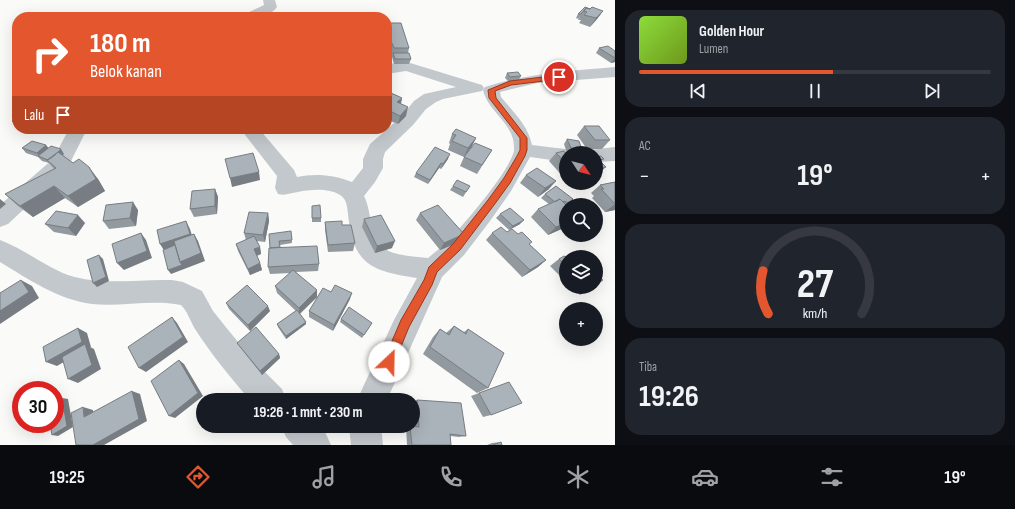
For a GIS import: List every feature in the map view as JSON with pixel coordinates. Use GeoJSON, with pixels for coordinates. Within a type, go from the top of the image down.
{"type":"FeatureCollection","features":[{"type":"Feature","properties":{"kind":"street"},"geometry":{"type":"LineString","coordinates":[[261,12],[271,7],[269,0]]}},
{"type":"Feature","properties":{"kind":"street"},"geometry":{"type":"LineString","coordinates":[[375,393],[405,323],[429,282],[433,270],[456,247],[507,180],[523,150],[524,138],[493,98],[484,89],[392,64]]}},
{"type":"Feature","properties":{"kind":"street"},"geometry":{"type":"LineString","coordinates":[[354,194],[368,177],[373,168],[373,159],[377,150],[408,121],[420,105],[430,98],[439,95],[484,89],[531,80],[615,72]]}},
{"type":"Feature","properties":{"kind":"street"},"geometry":{"type":"LineString","coordinates":[[0,218],[60,164],[75,134]]}},
{"type":"Feature","properties":{"kind":"street"},"geometry":{"type":"LineString","coordinates":[[254,134],[287,175],[285,188],[298,182],[333,183],[342,186],[354,194],[356,197],[363,236],[371,254],[385,261],[433,270]]}},
{"type":"Feature","properties":{"kind":"street"},"geometry":{"type":"LineString","coordinates":[[523,150],[559,154]]}},
{"type":"Feature","properties":{"kind":"street"},"geometry":{"type":"LineString","coordinates":[[603,155],[615,154]]}},
{"type":"Feature","properties":{"kind":"street"},"geometry":{"type":"LineString","coordinates":[[0,250],[61,283],[90,292],[108,294],[144,291],[180,293],[190,296],[197,305],[201,315],[229,352],[264,393]]}},
{"type":"Feature","properties":{"kind":"street"},"geometry":{"type":"LineString","coordinates":[[304,433],[316,445]]}},
{"type":"Feature","properties":{"kind":"street"},"geometry":{"type":"LineString","coordinates":[[366,433],[367,445]]}},
{"type":"Feature","properties":{"kind":"building"},"geometry":{"type":"Polygon","coordinates":[[[585,7],[590,9],[586,8],[581,14],[578,14],[585,7]]]}},
{"type":"Feature","properties":{"kind":"building"},"geometry":{"type":"Polygon","coordinates":[[[592,7],[603,11],[596,18],[584,15],[587,12],[584,11],[586,8],[590,9],[592,7]]]}},
{"type":"Feature","properties":{"kind":"building"},"geometry":{"type":"Polygon","coordinates":[[[392,23],[401,23],[409,48],[394,48],[392,43],[392,23]]]}},
{"type":"Feature","properties":{"kind":"building"},"geometry":{"type":"Polygon","coordinates":[[[608,46],[615,51],[615,58],[599,48],[608,46]]]}},
{"type":"Feature","properties":{"kind":"building"},"geometry":{"type":"Polygon","coordinates":[[[393,53],[409,53],[411,59],[395,59],[393,53]]]}},
{"type":"Feature","properties":{"kind":"building"},"geometry":{"type":"Polygon","coordinates":[[[518,72],[521,76],[510,77],[507,73],[518,72]]]}},
{"type":"Feature","properties":{"kind":"building"},"geometry":{"type":"Polygon","coordinates":[[[392,93],[402,98],[397,102],[408,107],[400,116],[392,112],[392,93]]]}},
{"type":"Feature","properties":{"kind":"building"},"geometry":{"type":"Polygon","coordinates":[[[584,126],[599,126],[610,140],[595,140],[584,126]]]}},
{"type":"Feature","properties":{"kind":"building"},"geometry":{"type":"Polygon","coordinates":[[[456,129],[476,138],[468,148],[452,141],[456,135],[452,134],[456,129]]]}},
{"type":"Feature","properties":{"kind":"building"},"geometry":{"type":"Polygon","coordinates":[[[567,139],[579,141],[581,146],[570,146],[567,139]]]}},
{"type":"Feature","properties":{"kind":"building"},"geometry":{"type":"Polygon","coordinates":[[[32,141],[46,145],[37,153],[22,148],[32,141]]]}},
{"type":"Feature","properties":{"kind":"building"},"geometry":{"type":"Polygon","coordinates":[[[475,143],[492,150],[482,165],[464,157],[475,143]]]}},
{"type":"Feature","properties":{"kind":"building"},"geometry":{"type":"Polygon","coordinates":[[[51,146],[61,149],[48,160],[38,156],[51,146]]]}},
{"type":"Feature","properties":{"kind":"building"},"geometry":{"type":"Polygon","coordinates":[[[435,147],[450,154],[443,164],[441,163],[430,180],[416,173],[435,147]]]}},
{"type":"Feature","properties":{"kind":"building"},"geometry":{"type":"Polygon","coordinates":[[[58,152],[73,163],[79,159],[89,167],[96,179],[68,196],[54,186],[20,206],[5,194],[56,168],[47,160],[58,152]]]}},
{"type":"Feature","properties":{"kind":"building"},"geometry":{"type":"Polygon","coordinates":[[[253,153],[259,172],[230,178],[225,159],[253,153]]]}},
{"type":"Feature","properties":{"kind":"building"},"geometry":{"type":"Polygon","coordinates":[[[537,168],[556,181],[545,188],[526,175],[537,168]]]}},
{"type":"Feature","properties":{"kind":"building"},"geometry":{"type":"Polygon","coordinates":[[[457,180],[470,186],[466,192],[453,186],[457,180]]]}},
{"type":"Feature","properties":{"kind":"building"},"geometry":{"type":"Polygon","coordinates":[[[615,182],[615,204],[602,190],[604,189],[603,184],[615,182]]]}},
{"type":"Feature","properties":{"kind":"building"},"geometry":{"type":"Polygon","coordinates":[[[556,186],[559,190],[572,198],[559,198],[555,202],[545,194],[556,186]]]}},
{"type":"Feature","properties":{"kind":"building"},"geometry":{"type":"Polygon","coordinates":[[[215,189],[215,206],[190,209],[192,191],[215,189]]]}},
{"type":"Feature","properties":{"kind":"building"},"geometry":{"type":"Polygon","coordinates":[[[559,199],[559,226],[556,227],[538,209],[559,199]]]}},
{"type":"Feature","properties":{"kind":"building"},"geometry":{"type":"Polygon","coordinates":[[[133,202],[130,218],[103,221],[106,205],[133,202]]]}},
{"type":"Feature","properties":{"kind":"building"},"geometry":{"type":"Polygon","coordinates":[[[320,205],[321,218],[312,218],[312,206],[320,205]]]}},
{"type":"Feature","properties":{"kind":"building"},"geometry":{"type":"Polygon","coordinates":[[[438,205],[464,234],[444,243],[420,213],[438,205]]]}},
{"type":"Feature","properties":{"kind":"building"},"geometry":{"type":"Polygon","coordinates":[[[510,208],[524,220],[513,226],[500,214],[510,208]]]}},
{"type":"Feature","properties":{"kind":"building"},"geometry":{"type":"Polygon","coordinates":[[[56,211],[78,215],[68,228],[45,224],[56,211]]]}},
{"type":"Feature","properties":{"kind":"building"},"geometry":{"type":"Polygon","coordinates":[[[249,212],[268,213],[263,235],[244,233],[249,212]]]}},
{"type":"Feature","properties":{"kind":"building"},"geometry":{"type":"Polygon","coordinates":[[[381,215],[395,241],[377,246],[364,219],[381,215]]]}},
{"type":"Feature","properties":{"kind":"building"},"geometry":{"type":"Polygon","coordinates":[[[186,221],[190,234],[160,244],[157,230],[186,221]]]}},
{"type":"Feature","properties":{"kind":"building"},"geometry":{"type":"Polygon","coordinates":[[[342,221],[342,225],[351,225],[355,243],[328,245],[325,222],[342,221]]]}},
{"type":"Feature","properties":{"kind":"building"},"geometry":{"type":"Polygon","coordinates":[[[501,227],[507,232],[512,229],[518,234],[522,232],[532,242],[529,244],[546,260],[530,270],[492,233],[501,227]]]}},
{"type":"Feature","properties":{"kind":"building"},"geometry":{"type":"Polygon","coordinates":[[[291,231],[292,240],[279,241],[280,247],[270,248],[269,234],[291,231]]]}},
{"type":"Feature","properties":{"kind":"building"},"geometry":{"type":"Polygon","coordinates":[[[141,233],[147,251],[117,263],[112,244],[141,233]]]}},
{"type":"Feature","properties":{"kind":"building"},"geometry":{"type":"Polygon","coordinates":[[[194,234],[201,253],[180,262],[174,241],[194,234]]]}},
{"type":"Feature","properties":{"kind":"building"},"geometry":{"type":"Polygon","coordinates":[[[254,236],[260,247],[254,249],[260,263],[248,269],[236,244],[254,236]]]}},
{"type":"Feature","properties":{"kind":"building"},"geometry":{"type":"Polygon","coordinates":[[[175,245],[182,265],[168,270],[163,250],[175,245]]]}},
{"type":"Feature","properties":{"kind":"building"},"geometry":{"type":"Polygon","coordinates":[[[317,246],[319,264],[268,267],[269,248],[317,246]]]}},
{"type":"Feature","properties":{"kind":"building"},"geometry":{"type":"Polygon","coordinates":[[[99,255],[106,277],[93,283],[87,260],[99,255]]]}},
{"type":"Feature","properties":{"kind":"building"},"geometry":{"type":"Polygon","coordinates":[[[293,270],[317,290],[299,308],[275,286],[293,270]]]}},
{"type":"Feature","properties":{"kind":"building"},"geometry":{"type":"Polygon","coordinates":[[[21,280],[29,292],[0,311],[0,293],[21,280]]]}},
{"type":"Feature","properties":{"kind":"building"},"geometry":{"type":"Polygon","coordinates":[[[247,285],[268,306],[248,325],[226,303],[247,285]]]}},
{"type":"Feature","properties":{"kind":"building"},"geometry":{"type":"Polygon","coordinates":[[[335,285],[352,293],[334,325],[309,311],[323,288],[331,292],[335,285]]]}},
{"type":"Feature","properties":{"kind":"building"},"geometry":{"type":"Polygon","coordinates":[[[349,307],[372,323],[364,335],[341,319],[349,307]]]}},
{"type":"Feature","properties":{"kind":"building"},"geometry":{"type":"Polygon","coordinates":[[[297,310],[306,322],[286,336],[277,324],[297,310]]]}},
{"type":"Feature","properties":{"kind":"building"},"geometry":{"type":"Polygon","coordinates":[[[172,317],[183,337],[139,368],[128,347],[172,317]]]}},
{"type":"Feature","properties":{"kind":"building"},"geometry":{"type":"Polygon","coordinates":[[[454,326],[466,334],[468,329],[504,353],[488,388],[430,347],[440,329],[449,335],[454,326]]]}},
{"type":"Feature","properties":{"kind":"building"},"geometry":{"type":"Polygon","coordinates":[[[256,327],[279,354],[260,371],[237,343],[256,327]]]}},
{"type":"Feature","properties":{"kind":"building"},"geometry":{"type":"Polygon","coordinates":[[[78,328],[82,342],[46,362],[43,347],[78,328]]]}},
{"type":"Feature","properties":{"kind":"building"},"geometry":{"type":"Polygon","coordinates":[[[85,344],[92,365],[68,379],[62,357],[85,344]]]}},
{"type":"Feature","properties":{"kind":"building"},"geometry":{"type":"Polygon","coordinates":[[[179,360],[198,393],[196,393],[196,395],[169,416],[151,381],[179,360]]]}},
{"type":"Feature","properties":{"kind":"building"},"geometry":{"type":"Polygon","coordinates":[[[509,382],[522,403],[491,415],[479,393],[509,382]]]}},
{"type":"Feature","properties":{"kind":"building"},"geometry":{"type":"Polygon","coordinates":[[[132,391],[139,419],[93,445],[76,445],[71,413],[83,407],[84,417],[132,391]]]}},
{"type":"Feature","properties":{"kind":"building"},"geometry":{"type":"Polygon","coordinates":[[[420,400],[461,403],[466,436],[450,434],[451,445],[412,445],[411,433],[420,433],[420,400]]]}},
{"type":"Feature","properties":{"kind":"building"},"geometry":{"type":"Polygon","coordinates":[[[64,409],[67,426],[64,428],[64,409]]]}},
{"type":"Feature","properties":{"kind":"building"},"geometry":{"type":"Polygon","coordinates":[[[501,442],[502,445],[493,445],[501,442]]]}},
{"type":"Feature","properties":{"kind":"route"},"geometry":{"type":"LineString","coordinates":[[389,362],[405,323],[429,282],[433,270],[456,247],[491,203],[521,156],[524,138],[493,98],[491,90],[510,83],[559,77]]}}]}
